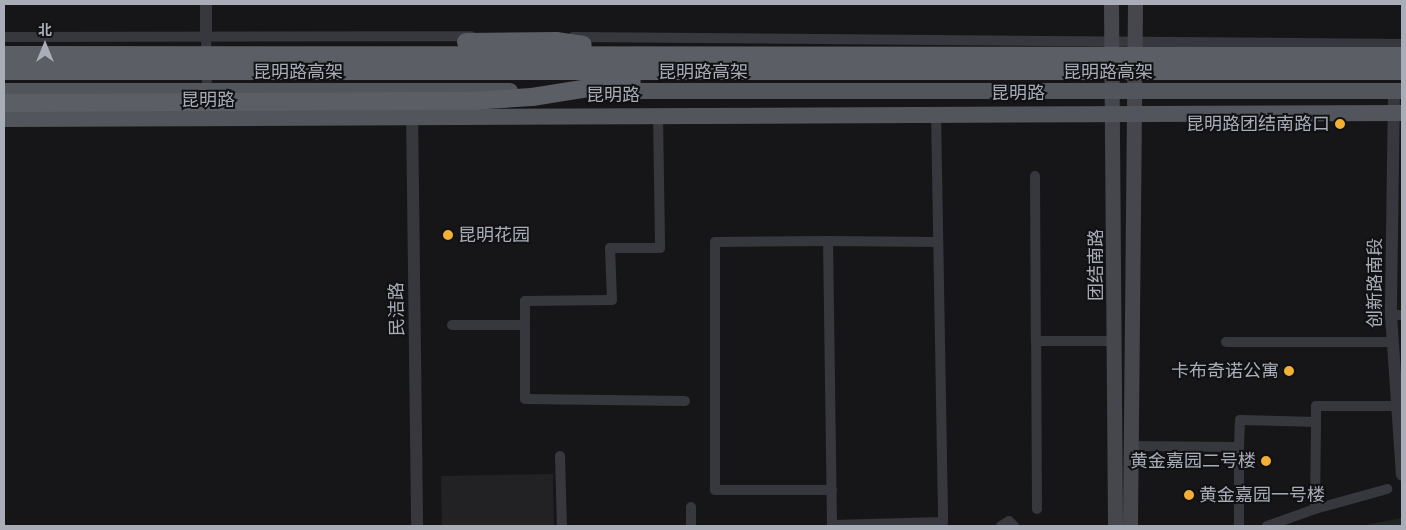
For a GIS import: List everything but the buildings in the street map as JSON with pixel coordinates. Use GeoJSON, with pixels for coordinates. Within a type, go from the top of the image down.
{"type":"FeatureCollection","features":[{"type":"Feature","properties":{"kind":"highway"},"geometry":{"type":"LineString","coordinates":[[4,47],[556,42],[645,54]]}},
{"type":"Feature","properties":{"kind":"highway","name":"昆明路高架"},"geometry":{"type":"LineString","coordinates":[[4,55],[645,54],[1402,57]]}},
{"type":"Feature","properties":{"kind":"highway","name":"昆明路高架"},"geometry":{"type":"LineString","coordinates":[[4,71],[1402,71]]}},
{"type":"Feature","properties":{"kind":"highway"},"geometry":{"type":"LineString","coordinates":[[12,103],[471,101],[532,97],[687,72]]}},
{"type":"Feature","properties":{"kind":"main road","name":"团结南路"},"geometry":{"type":"LineString","coordinates":[[1111,4],[1114,114],[1115,526]]}},
{"type":"Feature","properties":{"kind":"main road","name":"团结南路"},"geometry":{"type":"LineString","coordinates":[[1130,526],[1134,4]]}},
{"type":"Feature","properties":{"kind":"main road","name":"昆明路"},"geometry":{"type":"LineString","coordinates":[[4,91],[1112,93],[1398,91]]}},
{"type":"Feature","properties":{"kind":"main road","name":"昆明路"},"geometry":{"type":"LineString","coordinates":[[4,119],[412,120],[438,116],[1398,113]]}},
{"type":"Feature","properties":{"kind":"street"},"geometry":{"type":"LineString","coordinates":[[206,4],[207,91]]}},
{"type":"Feature","properties":{"kind":"street"},"geometry":{"type":"LineString","coordinates":[[4,37],[206,36],[1402,44]]}},
{"type":"Feature","properties":{"kind":"street"},"geometry":{"type":"LineString","coordinates":[[1398,91],[1402,57]]}},
{"type":"Feature","properties":{"kind":"street","name":"民洁路"},"geometry":{"type":"LineString","coordinates":[[412,91],[417,526]]}},
{"type":"Feature","properties":{"kind":"street","name":"创新路南段"},"geometry":{"type":"LineString","coordinates":[[1398,91],[1397,315],[1393,342],[1402,475]]}},
{"type":"Feature","properties":{"kind":"street"},"geometry":{"type":"LineString","coordinates":[[828,241],[832,525],[943,522],[936,113]]}},
{"type":"Feature","properties":{"kind":"street"},"geometry":{"type":"LineString","coordinates":[[658,115],[660,248],[610,248],[612,300],[525,301],[525,399],[685,401]]}},
{"type":"Feature","properties":{"kind":"street"},"geometry":{"type":"LineString","coordinates":[[1035,176],[1037,509]]}},
{"type":"Feature","properties":{"kind":"street"},"geometry":{"type":"LineString","coordinates":[[832,490],[714,490],[715,242],[938,242]]}},
{"type":"Feature","properties":{"kind":"street"},"geometry":{"type":"LineString","coordinates":[[452,325],[525,325]]}},
{"type":"Feature","properties":{"kind":"street"},"geometry":{"type":"LineString","coordinates":[[1036,341],[1115,341]]}},
{"type":"Feature","properties":{"kind":"street"},"geometry":{"type":"LineString","coordinates":[[1226,342],[1393,342]]}},
{"type":"Feature","properties":{"kind":"street"},"geometry":{"type":"LineString","coordinates":[[1315,509],[1316,406],[1398,406]]}},
{"type":"Feature","properties":{"kind":"street"},"geometry":{"type":"LineString","coordinates":[[1239,526],[1240,420],[1316,422]]}},
{"type":"Feature","properties":{"kind":"street"},"geometry":{"type":"LineString","coordinates":[[1130,446],[1239,447]]}},
{"type":"Feature","properties":{"kind":"street"},"geometry":{"type":"LineString","coordinates":[[560,456],[562,526]]}},
{"type":"Feature","properties":{"kind":"street"},"geometry":{"type":"LineString","coordinates":[[1267,526],[1315,509],[1387,489]]}},
{"type":"Feature","properties":{"kind":"street"},"geometry":{"type":"LineString","coordinates":[[691,508],[691,526]]}},
{"type":"Feature","properties":{"kind":"street"},"geometry":{"type":"LineString","coordinates":[[1001,526],[1009,521],[1014,526]]}},
{"type":"Feature","properties":{"kind":"shaded area"},"geometry":{"type":"Polygon","coordinates":[[[553,474],[554,526],[442,526],[441,476],[553,474]]]}},
{"type":"Feature","properties":{"kind":"shaded area"},"geometry":{"type":"Polygon","coordinates":[[[1402,518],[1402,526],[1359,526],[1402,518]]]}},
{"type":"Feature","properties":{"kind":"place","name":"昆明路团结南路口"},"geometry":{"type":"Point","coordinates":[1340,124]}},
{"type":"Feature","properties":{"kind":"place","name":"昆明花园"},"geometry":{"type":"Point","coordinates":[448,235]}},
{"type":"Feature","properties":{"kind":"place","name":"卡布奇诺公寓"},"geometry":{"type":"Point","coordinates":[1289,371]}},
{"type":"Feature","properties":{"kind":"place","name":"黄金嘉园二号楼"},"geometry":{"type":"Point","coordinates":[1266,461]}},
{"type":"Feature","properties":{"kind":"place","name":"黄金嘉园一号楼"},"geometry":{"type":"Point","coordinates":[1189,495]}}]}
